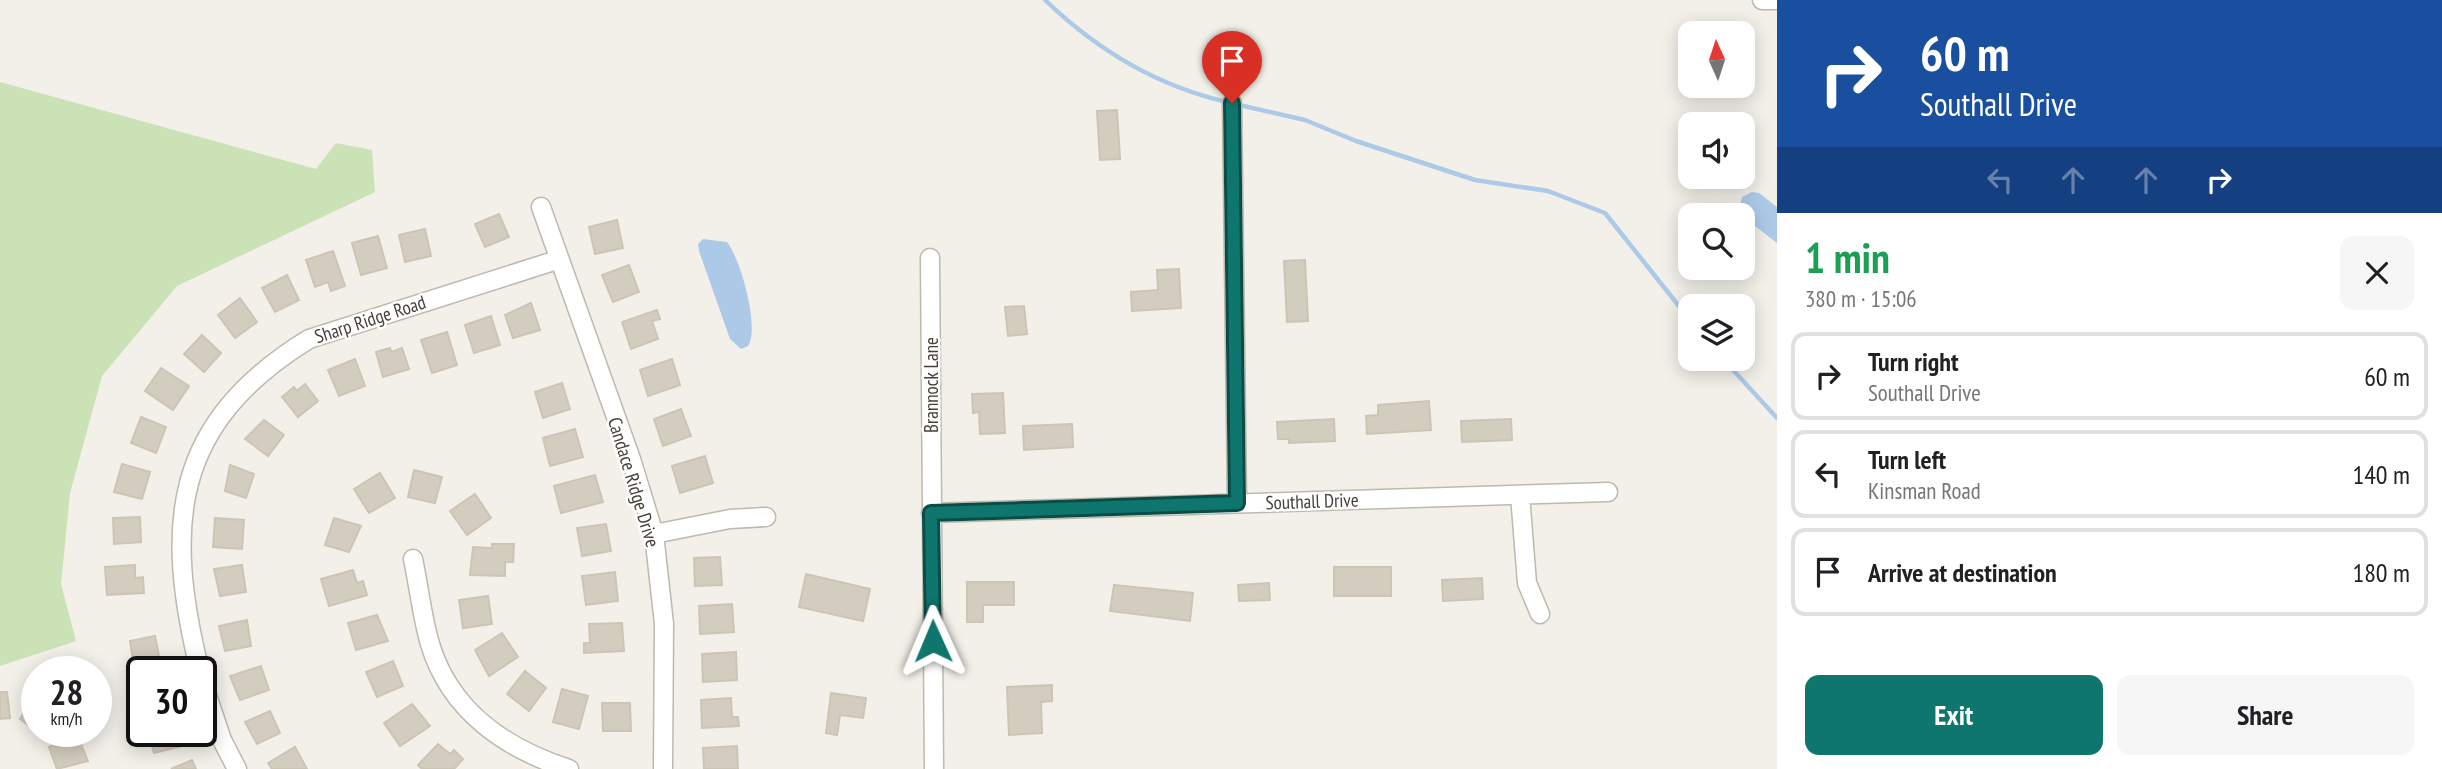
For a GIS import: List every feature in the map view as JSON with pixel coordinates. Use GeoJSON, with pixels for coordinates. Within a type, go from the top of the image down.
{"type":"FeatureCollection","features":[{"type":"Feature","properties":{"kind":"street"},"geometry":{"type":"LineString","coordinates":[[1762,0],[1777,0]]}},
{"type":"Feature","properties":{"kind":"street"},"geometry":{"type":"LineString","coordinates":[[1232,103],[1237,503]]}},
{"type":"Feature","properties":{"kind":"street","name":"Candace Ridge Drive"},"geometry":{"type":"LineString","coordinates":[[541,207],[557,260],[631,459],[654,534],[664,624],[663,769]]}},
{"type":"Feature","properties":{"kind":"street","name":"Brannock Lane"},"geometry":{"type":"LineString","coordinates":[[930,258],[934,769]]}},
{"type":"Feature","properties":{"kind":"street","name":"Sharp Ridge Road"},"geometry":{"type":"LineString","coordinates":[[196,656],[187,618],[180,568],[186,495],[194,466],[211,431],[241,391],[275,360],[309,339],[557,260]]}},
{"type":"Feature","properties":{"kind":"street","name":"Southall Drive"},"geometry":{"type":"LineString","coordinates":[[931,513],[1608,492]]}},
{"type":"Feature","properties":{"kind":"street"},"geometry":{"type":"LineString","coordinates":[[1520,495],[1527,583],[1540,614]]}},
{"type":"Feature","properties":{"kind":"street"},"geometry":{"type":"LineString","coordinates":[[654,534],[730,519],[766,517]]}},
{"type":"Feature","properties":{"kind":"street"},"geometry":{"type":"LineString","coordinates":[[413,559],[430,644],[454,694],[492,733],[531,757],[569,769]]}},
{"type":"Feature","properties":{"kind":"street"},"geometry":{"type":"LineString","coordinates":[[217,726],[237,769]]}},
{"type":"Feature","properties":{"kind":"green space"},"geometry":{"type":"Polygon","coordinates":[[[0,82],[316,169],[336,143],[372,150],[375,192],[177,286],[102,376],[70,493],[61,584],[76,641],[30,656],[21,656],[21,659],[0,666],[0,82]]]}},
{"type":"Feature","properties":{"kind":"water"},"geometry":{"type":"Polygon","coordinates":[[[1752,192],[1759,193],[1777,207],[1777,243],[1755,226],[1755,203],[1740,203],[1742,197],[1752,192]]]}},
{"type":"Feature","properties":{"kind":"water"},"geometry":{"type":"Polygon","coordinates":[[[703,239],[727,242],[738,263],[752,325],[748,346],[741,349],[730,339],[699,251],[698,244],[703,239]]]}},
{"type":"Feature","properties":{"kind":"building"},"geometry":{"type":"Polygon","coordinates":[[[1117,110],[1120,159],[1100,160],[1097,111],[1117,110]]]}},
{"type":"Feature","properties":{"kind":"building"},"geometry":{"type":"Polygon","coordinates":[[[499,214],[509,237],[485,247],[475,224],[499,214]]]}},
{"type":"Feature","properties":{"kind":"building"},"geometry":{"type":"Polygon","coordinates":[[[617,220],[623,248],[595,254],[589,227],[617,220]]]}},
{"type":"Feature","properties":{"kind":"building"},"geometry":{"type":"Polygon","coordinates":[[[425,229],[431,256],[405,262],[399,235],[425,229]]]}},
{"type":"Feature","properties":{"kind":"building"},"geometry":{"type":"Polygon","coordinates":[[[378,236],[387,268],[361,275],[352,243],[378,236]]]}},
{"type":"Feature","properties":{"kind":"building"},"geometry":{"type":"Polygon","coordinates":[[[333,251],[345,286],[331,291],[328,282],[315,287],[306,260],[333,251]]]}},
{"type":"Feature","properties":{"kind":"building"},"geometry":{"type":"Polygon","coordinates":[[[1305,260],[1308,321],[1287,322],[1284,261],[1305,260]]]}},
{"type":"Feature","properties":{"kind":"building"},"geometry":{"type":"Polygon","coordinates":[[[629,265],[639,292],[613,302],[602,275],[629,265]]]}},
{"type":"Feature","properties":{"kind":"building"},"geometry":{"type":"Polygon","coordinates":[[[1179,269],[1181,308],[1132,311],[1131,292],[1158,290],[1157,270],[1179,269]]]}},
{"type":"Feature","properties":{"kind":"building"},"geometry":{"type":"Polygon","coordinates":[[[287,275],[299,300],[275,312],[262,288],[287,275]]]}},
{"type":"Feature","properties":{"kind":"building"},"geometry":{"type":"Polygon","coordinates":[[[240,298],[257,322],[235,338],[218,315],[240,298]]]}},
{"type":"Feature","properties":{"kind":"building"},"geometry":{"type":"Polygon","coordinates":[[[531,303],[540,330],[513,338],[505,315],[531,303]]]}},
{"type":"Feature","properties":{"kind":"building"},"geometry":{"type":"Polygon","coordinates":[[[1024,306],[1027,334],[1008,336],[1005,307],[1024,306]]]}},
{"type":"Feature","properties":{"kind":"building"},"geometry":{"type":"Polygon","coordinates":[[[657,310],[660,319],[652,321],[658,339],[631,349],[622,322],[657,310]]]}},
{"type":"Feature","properties":{"kind":"building"},"geometry":{"type":"Polygon","coordinates":[[[491,316],[500,345],[474,353],[465,325],[491,316]]]}},
{"type":"Feature","properties":{"kind":"building"},"geometry":{"type":"Polygon","coordinates":[[[447,332],[457,365],[432,373],[421,340],[447,332]]]}},
{"type":"Feature","properties":{"kind":"building"},"geometry":{"type":"Polygon","coordinates":[[[202,335],[221,353],[204,372],[184,354],[202,335]]]}},
{"type":"Feature","properties":{"kind":"building"},"geometry":{"type":"Polygon","coordinates":[[[390,348],[391,352],[402,348],[409,369],[383,377],[376,352],[390,348]]]}},
{"type":"Feature","properties":{"kind":"building"},"geometry":{"type":"Polygon","coordinates":[[[355,359],[365,386],[339,396],[328,370],[355,359]]]}},
{"type":"Feature","properties":{"kind":"building"},"geometry":{"type":"Polygon","coordinates":[[[672,359],[680,385],[648,396],[640,370],[672,359]]]}},
{"type":"Feature","properties":{"kind":"building"},"geometry":{"type":"Polygon","coordinates":[[[161,368],[189,386],[173,410],[145,391],[161,368]]]}},
{"type":"Feature","properties":{"kind":"building"},"geometry":{"type":"Polygon","coordinates":[[[562,383],[570,409],[543,418],[535,392],[562,383]]]}},
{"type":"Feature","properties":{"kind":"building"},"geometry":{"type":"Polygon","coordinates":[[[305,384],[318,401],[298,417],[282,397],[294,387],[297,391],[305,384]]]}},
{"type":"Feature","properties":{"kind":"building"},"geometry":{"type":"Polygon","coordinates":[[[1003,393],[1005,433],[980,434],[979,412],[973,413],[972,394],[1003,393]]]}},
{"type":"Feature","properties":{"kind":"building"},"geometry":{"type":"Polygon","coordinates":[[[1429,401],[1431,430],[1367,434],[1366,416],[1378,415],[1378,405],[1429,401]]]}},
{"type":"Feature","properties":{"kind":"building"},"geometry":{"type":"Polygon","coordinates":[[[681,409],[691,436],[663,446],[654,419],[681,409]]]}},
{"type":"Feature","properties":{"kind":"building"},"geometry":{"type":"Polygon","coordinates":[[[141,417],[166,427],[156,453],[131,443],[141,417]]]}},
{"type":"Feature","properties":{"kind":"building"},"geometry":{"type":"Polygon","coordinates":[[[1334,419],[1335,441],[1289,443],[1289,439],[1278,439],[1277,422],[1334,419]]]}},
{"type":"Feature","properties":{"kind":"building"},"geometry":{"type":"Polygon","coordinates":[[[1511,419],[1512,440],[1462,442],[1461,421],[1511,419]]]}},
{"type":"Feature","properties":{"kind":"building"},"geometry":{"type":"Polygon","coordinates":[[[264,420],[284,435],[268,456],[245,439],[264,420]]]}},
{"type":"Feature","properties":{"kind":"building"},"geometry":{"type":"Polygon","coordinates":[[[1072,424],[1073,447],[1024,450],[1023,426],[1072,424]]]}},
{"type":"Feature","properties":{"kind":"building"},"geometry":{"type":"Polygon","coordinates":[[[575,429],[583,457],[550,466],[543,438],[575,429]]]}},
{"type":"Feature","properties":{"kind":"building"},"geometry":{"type":"Polygon","coordinates":[[[705,456],[713,483],[680,493],[672,466],[705,456]]]}},
{"type":"Feature","properties":{"kind":"building"},"geometry":{"type":"Polygon","coordinates":[[[122,464],[150,472],[142,499],[114,492],[122,464]]]}},
{"type":"Feature","properties":{"kind":"building"},"geometry":{"type":"Polygon","coordinates":[[[230,465],[254,474],[246,498],[225,491],[230,465]]]}},
{"type":"Feature","properties":{"kind":"building"},"geometry":{"type":"Polygon","coordinates":[[[414,470],[442,477],[435,503],[408,497],[414,470]]]}},
{"type":"Feature","properties":{"kind":"building"},"geometry":{"type":"Polygon","coordinates":[[[380,473],[395,498],[369,513],[354,489],[380,473]]]}},
{"type":"Feature","properties":{"kind":"building"},"geometry":{"type":"Polygon","coordinates":[[[595,475],[603,502],[561,513],[554,486],[595,475]]]}},
{"type":"Feature","properties":{"kind":"building"},"geometry":{"type":"Polygon","coordinates":[[[475,494],[491,518],[467,535],[450,511],[475,494]]]}},
{"type":"Feature","properties":{"kind":"building"},"geometry":{"type":"Polygon","coordinates":[[[140,517],[141,542],[114,544],[113,518],[140,517]]]}},
{"type":"Feature","properties":{"kind":"building"},"geometry":{"type":"Polygon","coordinates":[[[215,518],[244,520],[242,549],[213,547],[215,518]]]}},
{"type":"Feature","properties":{"kind":"building"},"geometry":{"type":"Polygon","coordinates":[[[334,518],[361,526],[349,552],[325,545],[334,518]]]}},
{"type":"Feature","properties":{"kind":"building"},"geometry":{"type":"Polygon","coordinates":[[[606,524],[611,551],[582,556],[577,528],[606,524]]]}},
{"type":"Feature","properties":{"kind":"building"},"geometry":{"type":"Polygon","coordinates":[[[492,544],[514,544],[513,562],[505,562],[505,576],[470,575],[473,547],[492,548],[492,544]]]}},
{"type":"Feature","properties":{"kind":"building"},"geometry":{"type":"Polygon","coordinates":[[[720,557],[722,585],[695,586],[694,558],[720,557]]]}},
{"type":"Feature","properties":{"kind":"building"},"geometry":{"type":"Polygon","coordinates":[[[135,565],[135,578],[143,577],[144,593],[107,595],[105,567],[135,565]]]}},
{"type":"Feature","properties":{"kind":"building"},"geometry":{"type":"Polygon","coordinates":[[[242,565],[246,592],[220,596],[214,569],[242,565]]]}},
{"type":"Feature","properties":{"kind":"building"},"geometry":{"type":"Polygon","coordinates":[[[1334,567],[1391,567],[1391,596],[1334,596],[1334,567]]]}},
{"type":"Feature","properties":{"kind":"building"},"geometry":{"type":"Polygon","coordinates":[[[353,570],[357,583],[363,581],[367,595],[329,606],[321,579],[353,570]]]}},
{"type":"Feature","properties":{"kind":"building"},"geometry":{"type":"Polygon","coordinates":[[[615,572],[618,601],[586,605],[582,576],[615,572]]]}},
{"type":"Feature","properties":{"kind":"building"},"geometry":{"type":"Polygon","coordinates":[[[806,574],[870,589],[863,621],[799,607],[806,574]]]}},
{"type":"Feature","properties":{"kind":"building"},"geometry":{"type":"Polygon","coordinates":[[[1482,578],[1483,599],[1443,601],[1442,580],[1482,578]]]}},
{"type":"Feature","properties":{"kind":"building"},"geometry":{"type":"Polygon","coordinates":[[[967,582],[1014,582],[1014,605],[983,605],[983,622],[967,622],[967,582]]]}},
{"type":"Feature","properties":{"kind":"building"},"geometry":{"type":"Polygon","coordinates":[[[1269,583],[1270,600],[1239,601],[1238,585],[1269,583]]]}},
{"type":"Feature","properties":{"kind":"building"},"geometry":{"type":"Polygon","coordinates":[[[1114,585],[1193,593],[1190,621],[1110,611],[1114,585]]]}},
{"type":"Feature","properties":{"kind":"building"},"geometry":{"type":"Polygon","coordinates":[[[488,596],[492,624],[463,628],[459,600],[488,596]]]}},
{"type":"Feature","properties":{"kind":"building"},"geometry":{"type":"Polygon","coordinates":[[[732,604],[734,632],[700,634],[699,606],[732,604]]]}},
{"type":"Feature","properties":{"kind":"building"},"geometry":{"type":"Polygon","coordinates":[[[377,615],[388,641],[356,650],[348,623],[377,615]]]}},
{"type":"Feature","properties":{"kind":"building"},"geometry":{"type":"Polygon","coordinates":[[[247,620],[251,646],[225,651],[219,626],[247,620]]]}},
{"type":"Feature","properties":{"kind":"building"},"geometry":{"type":"Polygon","coordinates":[[[622,623],[624,651],[584,653],[584,643],[590,643],[589,624],[622,623]]]}},
{"type":"Feature","properties":{"kind":"building"},"geometry":{"type":"Polygon","coordinates":[[[502,633],[518,657],[489,676],[475,650],[502,633]]]}},
{"type":"Feature","properties":{"kind":"building"},"geometry":{"type":"Polygon","coordinates":[[[155,636],[159,656],[132,656],[130,641],[155,636]]]}},
{"type":"Feature","properties":{"kind":"building"},"geometry":{"type":"Polygon","coordinates":[[[736,652],[737,680],[703,682],[702,654],[736,652]]]}},
{"type":"Feature","properties":{"kind":"building"},"geometry":{"type":"Polygon","coordinates":[[[393,661],[403,686],[377,697],[366,672],[393,661]]]}},
{"type":"Feature","properties":{"kind":"building"},"geometry":{"type":"Polygon","coordinates":[[[261,666],[269,690],[240,700],[230,676],[261,666]]]}},
{"type":"Feature","properties":{"kind":"building"},"geometry":{"type":"Polygon","coordinates":[[[525,671],[546,688],[529,711],[507,694],[525,671]]]}},
{"type":"Feature","properties":{"kind":"building"},"geometry":{"type":"Polygon","coordinates":[[[1052,685],[1052,701],[1041,702],[1042,733],[1009,735],[1007,687],[1052,685]]]}},
{"type":"Feature","properties":{"kind":"building"},"geometry":{"type":"Polygon","coordinates":[[[562,689],[588,696],[579,729],[553,722],[562,689]]]}},
{"type":"Feature","properties":{"kind":"building"},"geometry":{"type":"Polygon","coordinates":[[[0,692],[7,692],[10,718],[0,719],[0,692]]]}},
{"type":"Feature","properties":{"kind":"building"},"geometry":{"type":"Polygon","coordinates":[[[831,693],[866,698],[863,718],[840,715],[837,735],[826,733],[831,693]]]}},
{"type":"Feature","properties":{"kind":"building"},"geometry":{"type":"Polygon","coordinates":[[[731,698],[732,717],[738,717],[739,726],[702,728],[701,700],[731,698]]]}},
{"type":"Feature","properties":{"kind":"building"},"geometry":{"type":"Polygon","coordinates":[[[602,703],[630,703],[631,731],[603,731],[602,703]]]}},
{"type":"Feature","properties":{"kind":"building"},"geometry":{"type":"Polygon","coordinates":[[[412,704],[430,726],[400,746],[384,723],[412,704]]]}},
{"type":"Feature","properties":{"kind":"building"},"geometry":{"type":"Polygon","coordinates":[[[270,711],[280,733],[257,744],[245,722],[270,711]]]}},
{"type":"Feature","properties":{"kind":"building"},"geometry":{"type":"Polygon","coordinates":[[[438,744],[450,754],[454,750],[463,759],[454,769],[422,769],[418,765],[438,744]]]}},
{"type":"Feature","properties":{"kind":"building"},"geometry":{"type":"Polygon","coordinates":[[[737,746],[738,769],[704,769],[703,748],[737,746]]]}},
{"type":"Feature","properties":{"kind":"building"},"geometry":{"type":"Polygon","coordinates":[[[49,747],[82,747],[88,761],[57,769],[49,747]]]}},
{"type":"Feature","properties":{"kind":"building"},"geometry":{"type":"Polygon","coordinates":[[[152,747],[178,747],[154,753],[152,747]]]}},
{"type":"Feature","properties":{"kind":"building"},"geometry":{"type":"Polygon","coordinates":[[[295,747],[307,769],[272,769],[268,763],[295,747]]]}},
{"type":"Feature","properties":{"kind":"building"},"geometry":{"type":"Polygon","coordinates":[[[192,760],[196,769],[171,769],[192,760]]]}},
{"type":"Feature","properties":{"kind":"waterway"},"geometry":{"type":"LineString","coordinates":[[1045,0],[1085,35],[1129,64],[1176,86],[1227,102]]}},
{"type":"Feature","properties":{"kind":"waterway"},"geometry":{"type":"LineString","coordinates":[[1235,104],[1305,120],[1356,141],[1475,180],[1548,191],[1605,213],[1678,305]]}},
{"type":"Feature","properties":{"kind":"waterway"},"geometry":{"type":"LineString","coordinates":[[1734,371],[1777,418]]}},
{"type":"Feature","properties":{"kind":"route"},"geometry":{"type":"LineString","coordinates":[[933,641],[931,513],[1237,503],[1232,103]]}}]}
